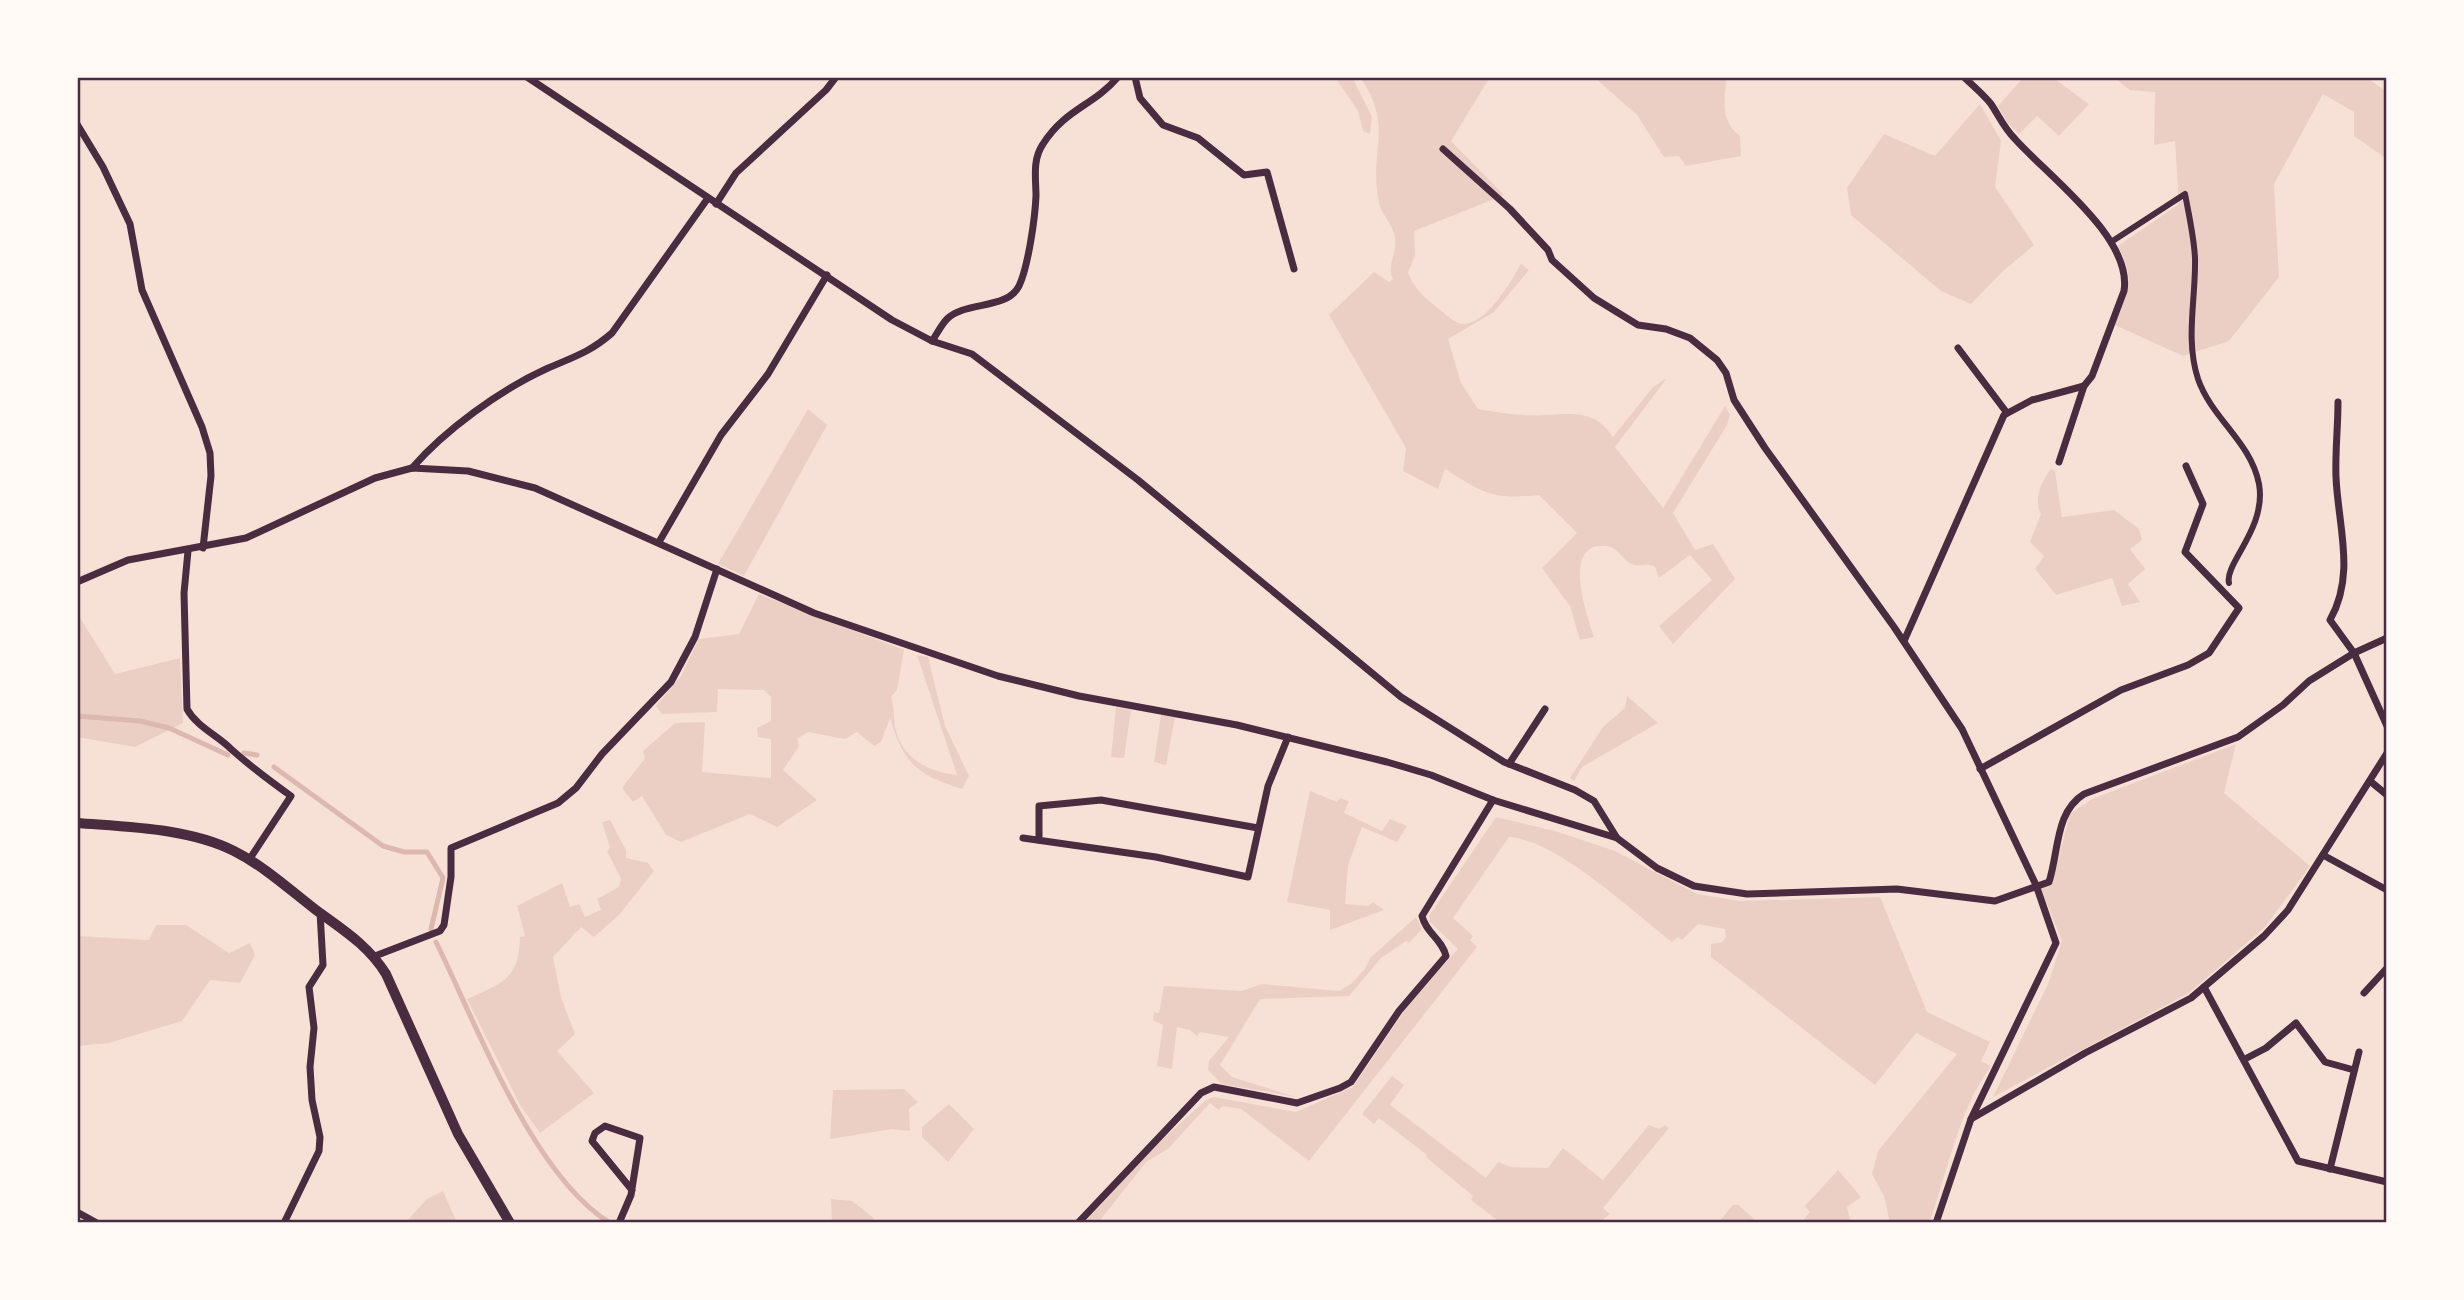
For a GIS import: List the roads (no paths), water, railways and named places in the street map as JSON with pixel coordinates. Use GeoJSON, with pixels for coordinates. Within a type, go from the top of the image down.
{"type":"FeatureCollection","features":[{"type":"Feature","properties":{"kind":"street"},"geometry":{"type":"LineString","coordinates":[[527,77],[892,320],[932,341],[972,354],[1138,480],[1401,697],[1449,730],[1509,764],[1576,790],[1594,801],[1617,838]]}},
{"type":"Feature","properties":{"kind":"street"},"geometry":{"type":"LineString","coordinates":[[716,204],[736,173],[826,90],[835,77]]}},
{"type":"Feature","properties":{"kind":"street"},"geometry":{"type":"LineString","coordinates":[[932,341],[947,318],[958,311],[1009,297],[1018,287],[1030,235],[1036,197],[1034,171],[1041,146],[1063,116],[1102,93],[1118,77]]}},
{"type":"Feature","properties":{"kind":"street"},"geometry":{"type":"LineString","coordinates":[[1135,77],[1140,98],[1163,125],[1198,138],[1244,175],[1267,172],[1294,269]]}},
{"type":"Feature","properties":{"kind":"street"},"geometry":{"type":"LineString","coordinates":[[1964,77],[1990,104],[2016,141],[2084,210],[2111,242],[2122,262],[2126,281],[2124,291],[2092,376],[2084,386],[2059,462]]}},
{"type":"Feature","properties":{"kind":"street"},"geometry":{"type":"LineString","coordinates":[[77,124],[103,167],[130,224],[142,290],[202,427],[210,453],[211,476],[203,548]]}},
{"type":"Feature","properties":{"kind":"street"},"geometry":{"type":"LineString","coordinates":[[1443,149],[1510,209],[1548,250],[1552,260],[1594,298],[1638,325],[1666,329],[1690,338],[1717,360],[1726,373],[1734,400],[1765,448],[1904,641],[1962,729],[2036,886],[2056,943],[1971,1119],[1936,1223]]}},
{"type":"Feature","properties":{"kind":"street"},"geometry":{"type":"LineString","coordinates":[[2111,242],[2185,194],[2195,257],[2190,335],[2194,363],[2208,401],[2242,445],[2253,464],[2259,484],[2259,514],[2255,529],[2233,564],[2228,577],[2229,583]]}},
{"type":"Feature","properties":{"kind":"street"},"geometry":{"type":"LineString","coordinates":[[412,468],[457,424],[545,369],[593,350],[612,333],[708,198]]}},
{"type":"Feature","properties":{"kind":"street"},"geometry":{"type":"LineString","coordinates":[[659,542],[721,435],[768,374],[827,275]]}},
{"type":"Feature","properties":{"kind":"street"},"geometry":{"type":"LineString","coordinates":[[1958,348],[2007,413]]}},
{"type":"Feature","properties":{"kind":"street"},"geometry":{"type":"LineString","coordinates":[[1904,641],[2007,413],[2032,400],[2084,386]]}},
{"type":"Feature","properties":{"kind":"street"},"geometry":{"type":"LineString","coordinates":[[2338,402],[2336,478],[2345,538],[2338,606],[2330,620],[2354,653],[2387,726]]}},
{"type":"Feature","properties":{"kind":"street"},"geometry":{"type":"LineString","coordinates":[[1980,769],[2120,690],[2188,665],[2208,653],[2239,608],[2185,552],[2203,504],[2186,466]]}},
{"type":"Feature","properties":{"kind":"street"},"geometry":{"type":"LineString","coordinates":[[77,582],[128,560],[188,551],[247,537],[375,478],[412,468],[468,471],[535,488],[814,613],[998,676],[1079,696],[1174,712],[1288,737],[1431,775],[1493,800],[1617,838],[1657,868],[1694,886],[1746,894],[1897,889],[1995,901],[2049,881],[2064,816],[2072,802],[2084,794],[2238,737],[2283,705],[2309,681],[2354,653],[2387,638]]}},
{"type":"Feature","properties":{"kind":"street"},"geometry":{"type":"LineString","coordinates":[[188,551],[184,593],[187,709],[193,719],[233,750],[240,760],[291,796],[249,860]]}},
{"type":"Feature","properties":{"kind":"street"},"geometry":{"type":"LineString","coordinates":[[375,956],[440,931],[444,925],[451,877],[451,848],[567,797],[602,754],[658,699],[683,663],[717,569]]}},
{"type":"Feature","properties":{"kind":"street"},"geometry":{"type":"LineString","coordinates":[[1509,764],[1545,709]]}},
{"type":"Feature","properties":{"kind":"street"},"geometry":{"type":"LineString","coordinates":[[1023,838],[1156,857],[1248,877],[1268,786],[1288,737]]}},
{"type":"Feature","properties":{"kind":"street"},"geometry":{"type":"LineString","coordinates":[[1971,1119],[2085,1053],[2191,998],[2264,936],[2288,910],[2387,753]]}},
{"type":"Feature","properties":{"kind":"street"},"geometry":{"type":"LineString","coordinates":[[2370,780],[2387,795]]}},
{"type":"Feature","properties":{"kind":"street"},"geometry":{"type":"LineString","coordinates":[[1039,840],[1039,806],[1101,800],[1258,828]]}},
{"type":"Feature","properties":{"kind":"street"},"geometry":{"type":"LineString","coordinates":[[1078,1223],[1201,1093],[1214,1087],[1297,1103],[1351,1082],[1399,1011],[1446,956],[1443,944],[1424,925],[1422,916],[1493,800]]}},
{"type":"Feature","properties":{"kind":"street"},"geometry":{"type":"LineString","coordinates":[[77,823],[196,839],[218,845],[249,860],[375,956],[458,1134],[510,1223]]}},
{"type":"Feature","properties":{"kind":"street"},"geometry":{"type":"LineString","coordinates":[[2323,855],[2387,890]]}},
{"type":"Feature","properties":{"kind":"street"},"geometry":{"type":"LineString","coordinates":[[284,1223],[318,1151],[320,1137],[311,1089],[314,1028],[309,987],[323,965],[320,912]]}},
{"type":"Feature","properties":{"kind":"street"},"geometry":{"type":"LineString","coordinates":[[2364,993],[2387,968]]}},
{"type":"Feature","properties":{"kind":"street"},"geometry":{"type":"LineString","coordinates":[[2204,987],[2298,1161],[2387,1182]]}},
{"type":"Feature","properties":{"kind":"street"},"geometry":{"type":"LineString","coordinates":[[2245,1059],[2266,1048],[2296,1023],[2325,1062],[2354,1070]]}},
{"type":"Feature","properties":{"kind":"street"},"geometry":{"type":"LineString","coordinates":[[2330,1168],[2359,1052]]}},
{"type":"Feature","properties":{"kind":"street"},"geometry":{"type":"LineString","coordinates":[[619,1223],[632,1189],[640,1138],[605,1126],[595,1133],[592,1141],[632,1189]]}},
{"type":"Feature","properties":{"kind":"street"},"geometry":{"type":"LineString","coordinates":[[77,1212],[97,1223]]}},
{"type":"Feature","properties":{"kind":"waterway"},"geometry":{"type":"LineString","coordinates":[[77,716],[140,721],[169,728],[228,755]]}},
{"type":"Feature","properties":{"kind":"waterway"},"geometry":{"type":"LineString","coordinates":[[244,753],[257,755]]}},
{"type":"Feature","properties":{"kind":"waterway"},"geometry":{"type":"LineString","coordinates":[[274,767],[383,846],[404,852],[427,852],[443,878],[431,929]]}},
{"type":"Feature","properties":{"kind":"waterway"},"geometry":{"type":"LineString","coordinates":[[436,942],[488,1054],[531,1134],[556,1170],[582,1200],[610,1223]]}}]}
